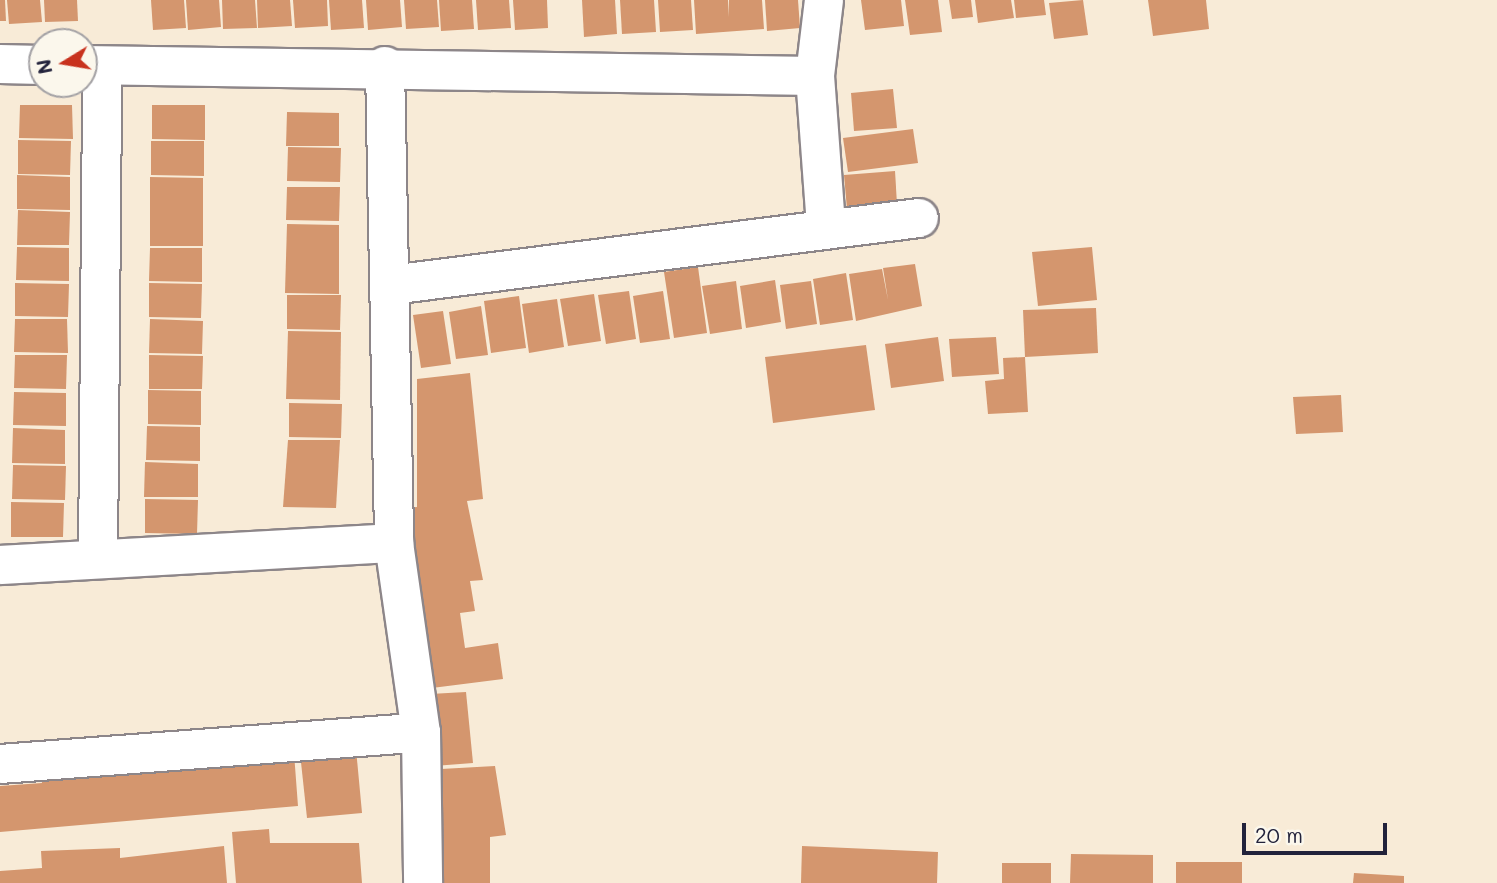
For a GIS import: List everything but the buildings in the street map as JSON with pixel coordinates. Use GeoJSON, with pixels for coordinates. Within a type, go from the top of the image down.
{"type":"FeatureCollection","features":[{"type":"Feature","properties":{"kind":"street"},"geometry":{"type":"LineString","coordinates":[[824,0],[815,76],[826,226]]}},
{"type":"Feature","properties":{"kind":"street"},"geometry":{"type":"LineString","coordinates":[[0,64],[28,65]]}},
{"type":"Feature","properties":{"kind":"street"},"geometry":{"type":"LineString","coordinates":[[98,66],[385,66],[815,76]]}},
{"type":"Feature","properties":{"kind":"street"},"geometry":{"type":"LineString","coordinates":[[385,66],[394,543],[421,732],[423,883]]}},
{"type":"Feature","properties":{"kind":"street"},"geometry":{"type":"LineString","coordinates":[[93,98],[97,558]]}},
{"type":"Feature","properties":{"kind":"street"},"geometry":{"type":"LineString","coordinates":[[391,285],[826,226],[919,218]]}},
{"type":"Feature","properties":{"kind":"street"},"geometry":{"type":"LineString","coordinates":[[0,565],[394,543]]}},
{"type":"Feature","properties":{"kind":"street"},"geometry":{"type":"LineString","coordinates":[[0,764],[421,732]]}}]}
